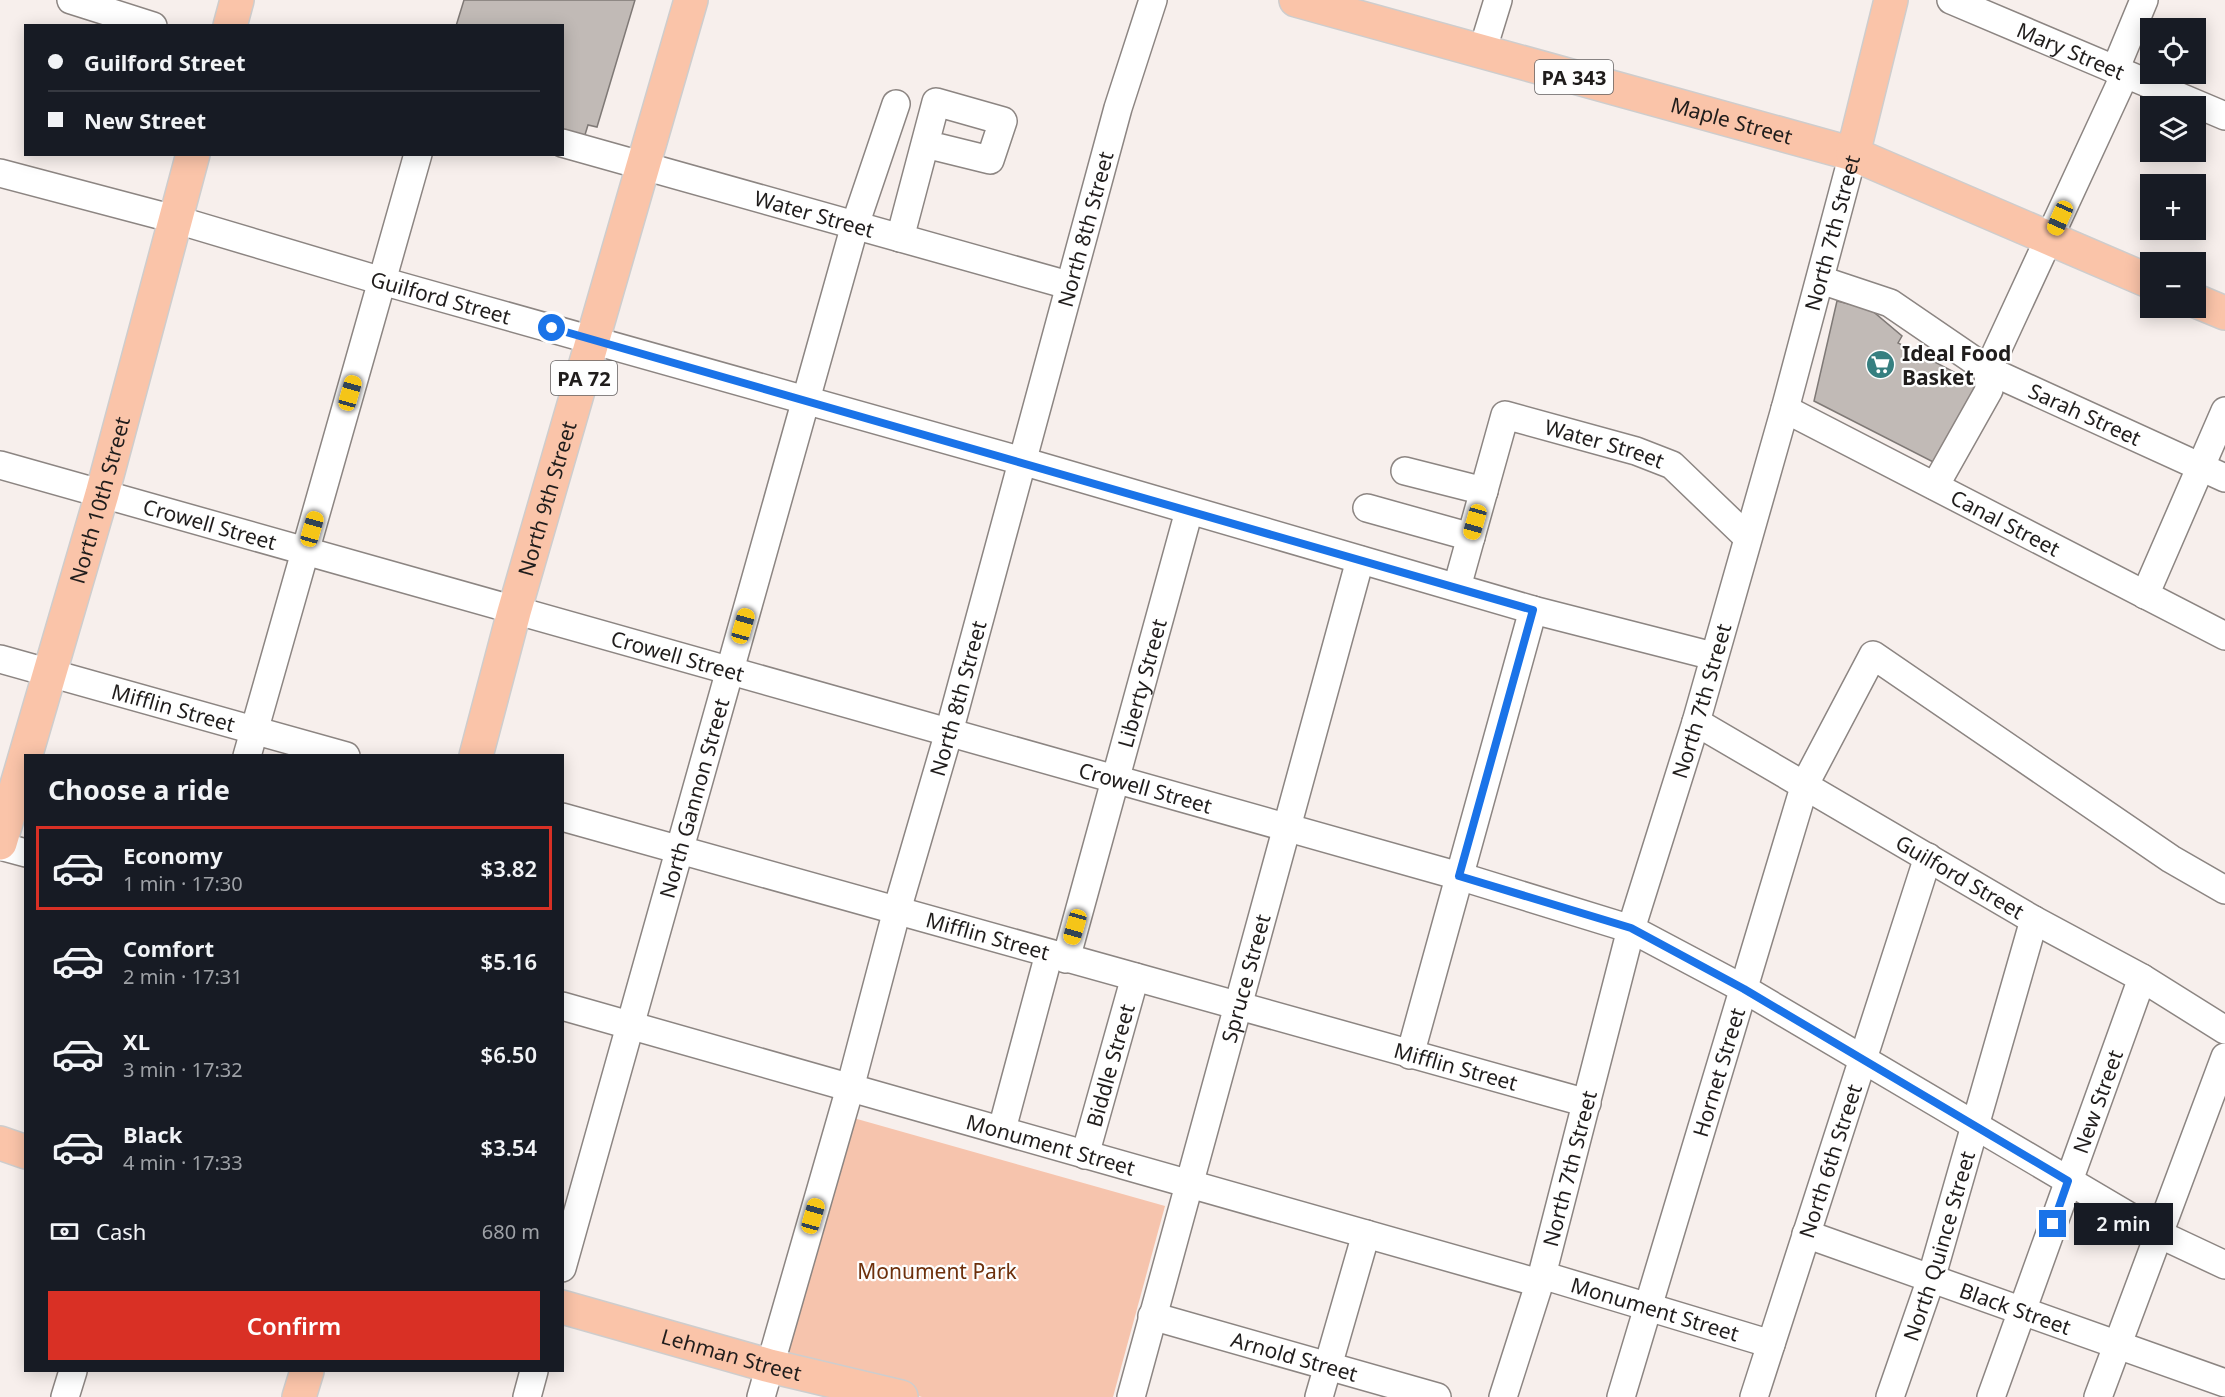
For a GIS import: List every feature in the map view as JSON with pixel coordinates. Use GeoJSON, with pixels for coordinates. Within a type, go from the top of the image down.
{"type":"FeatureCollection","features":[{"type":"Feature","properties":{"kind":"main road"},"geometry":{"type":"LineString","coordinates":[[231,24],[237,0]]}},
{"type":"Feature","properties":{"kind":"main road","name":"North 9th Street"},"geometry":{"type":"LineString","coordinates":[[477,754],[514,612],[595,340],[691,0]]}},
{"type":"Feature","properties":{"kind":"main road","name":"Maple Street"},"geometry":{"type":"LineString","coordinates":[[1296,0],[1853,154],[2140,277]]}},
{"type":"Feature","properties":{"kind":"main road","name":"North 7th Street"},"geometry":{"type":"LineString","coordinates":[[1853,154],[1891,0]]}},
{"type":"Feature","properties":{"kind":"main road","name":"North 10th Street"},"geometry":{"type":"LineString","coordinates":[[26,754],[102,494],[192,156]]}},
{"type":"Feature","properties":{"kind":"main road"},"geometry":{"type":"LineString","coordinates":[[2206,305],[2225,313]]}},
{"type":"Feature","properties":{"kind":"main road","name":"North 10th Street"},"geometry":{"type":"LineString","coordinates":[[0,845],[24,761]]}},
{"type":"Feature","properties":{"kind":"main road"},"geometry":{"type":"LineString","coordinates":[[0,1143],[24,1151]]}},
{"type":"Feature","properties":{"kind":"main road","name":"Lehman Street"},"geometry":{"type":"LineString","coordinates":[[564,1308],[771,1366],[901,1397]]}},
{"type":"Feature","properties":{"kind":"main road"},"geometry":{"type":"LineString","coordinates":[[299,1397],[307,1372]]}},
{"type":"Feature","properties":{"kind":"street"},"geometry":{"type":"LineString","coordinates":[[71,0],[147,24]]}},
{"type":"Feature","properties":{"kind":"street","name":"North 8th Street"},"geometry":{"type":"LineString","coordinates":[[761,1397],[949,732],[1068,285],[1118,108],[1154,0]]}},
{"type":"Feature","properties":{"kind":"street"},"geometry":{"type":"LineString","coordinates":[[1482,52],[1498,0]]}},
{"type":"Feature","properties":{"kind":"street","name":"Mary Street"},"geometry":{"type":"LineString","coordinates":[[1951,0],[2225,116]]}},
{"type":"Feature","properties":{"kind":"street"},"geometry":{"type":"LineString","coordinates":[[1935,486],[1989,390],[1988,370],[2051,239],[2120,72],[2145,0]]}},
{"type":"Feature","properties":{"kind":"street","name":"North Gannon Street"},"geometry":{"type":"LineString","coordinates":[[564,1261],[855,225],[896,104]]}},
{"type":"Feature","properties":{"kind":"street","name":"Water Street"},"geometry":{"type":"LineString","coordinates":[[564,144],[1068,285]]}},
{"type":"Feature","properties":{"kind":"street"},"geometry":{"type":"LineString","coordinates":[[900,238],[925,144]]}},
{"type":"Feature","properties":{"kind":"street","name":"North 7th Street"},"geometry":{"type":"LineString","coordinates":[[1503,1397],[1540,1279],[1631,928],[1696,722],[1821,280],[1853,154]]}},
{"type":"Feature","properties":{"kind":"street"},"geometry":{"type":"LineString","coordinates":[[251,743],[417,156]]}},
{"type":"Feature","properties":{"kind":"street","name":"Guilford Street"},"geometry":{"type":"LineString","coordinates":[[0,173],[174,219],[382,281],[1022,461],[1533,610],[1713,656]]}},
{"type":"Feature","properties":{"kind":"street","name":"Sarah Street"},"geometry":{"type":"LineString","coordinates":[[1821,280],[1890,303],[1988,370],[2213,472]]}},
{"type":"Feature","properties":{"kind":"street","name":"Canal Street"},"geometry":{"type":"LineString","coordinates":[[1785,409],[2225,636]]}},
{"type":"Feature","properties":{"kind":"street"},"geometry":{"type":"LineString","coordinates":[[2145,595],[2213,472],[2225,411]]}},
{"type":"Feature","properties":{"kind":"street","name":"Water Street"},"geometry":{"type":"LineString","coordinates":[[1484,491],[1505,415],[1636,451],[1672,465],[1747,537]]}},
{"type":"Feature","properties":{"kind":"street","name":"Crowell Street"},"geometry":{"type":"LineString","coordinates":[[0,465],[514,612],[1459,876],[1631,928],[1744,989],[2159,1234],[2225,1265]]}},
{"type":"Feature","properties":{"kind":"street"},"geometry":{"type":"LineString","coordinates":[[1405,471],[1484,491],[1456,587]]}},
{"type":"Feature","properties":{"kind":"street"},"geometry":{"type":"LineString","coordinates":[[1367,508],[1471,537]]}},
{"type":"Feature","properties":{"kind":"street","name":"Liberty Street"},"geometry":{"type":"LineString","coordinates":[[1002,1129],[1115,780],[1189,511]]}},
{"type":"Feature","properties":{"kind":"street","name":"Spruce Street"},"geometry":{"type":"LineString","coordinates":[[1131,1397],[1360,560]]}},
{"type":"Feature","properties":{"kind":"street"},"geometry":{"type":"LineString","coordinates":[[1410,1055],[1533,610]]}},
{"type":"Feature","properties":{"kind":"street","name":"Hornet Street"},"geometry":{"type":"LineString","coordinates":[[1621,1397],[1805,784],[1873,655],[2171,859],[2225,890]]}},
{"type":"Feature","properties":{"kind":"street","name":"Mifflin Street"},"geometry":{"type":"LineString","coordinates":[[0,659],[49,673],[251,743],[331,754]]}},
{"type":"Feature","properties":{"kind":"street","name":"Guilford Street"},"geometry":{"type":"LineString","coordinates":[[1696,722],[2034,920],[2142,978],[2225,1030]]}},
{"type":"Feature","properties":{"kind":"street","name":"Mifflin Street"},"geometry":{"type":"LineString","coordinates":[[564,818],[1587,1103]]}},
{"type":"Feature","properties":{"kind":"street"},"geometry":{"type":"LineString","coordinates":[[0,845],[24,852]]}},
{"type":"Feature","properties":{"kind":"street","name":"North 6th Street"},"geometry":{"type":"LineString","coordinates":[[1754,1397],[1861,1059],[1928,857]]}},
{"type":"Feature","properties":{"kind":"street","name":"North Quince Street"},"geometry":{"type":"LineString","coordinates":[[1890,1397],[1931,1279],[2034,920]]}},
{"type":"Feature","properties":{"kind":"street","name":"Biddle Street"},"geometry":{"type":"LineString","coordinates":[[1085,1155],[1135,976]]}},
{"type":"Feature","properties":{"kind":"street","name":"New Street"},"geometry":{"type":"LineString","coordinates":[[1990,1397],[2142,978]]}},
{"type":"Feature","properties":{"kind":"street","name":"Monument Street"},"geometry":{"type":"LineString","coordinates":[[564,1007],[1366,1234],[1647,1307],[1771,1344]]}},
{"type":"Feature","properties":{"kind":"street"},"geometry":{"type":"LineString","coordinates":[[2098,1397],[2225,1057]]}},
{"type":"Feature","properties":{"kind":"street"},"geometry":{"type":"LineString","coordinates":[[1318,1397],[1366,1234]]}},
{"type":"Feature","properties":{"kind":"street","name":"Black Street"},"geometry":{"type":"LineString","coordinates":[[1806,1234],[2225,1383]]}},
{"type":"Feature","properties":{"kind":"street","name":"Arnold Street"},"geometry":{"type":"LineString","coordinates":[[1152,1316],[1437,1397]]}},
{"type":"Feature","properties":{"kind":"street"},"geometry":{"type":"LineString","coordinates":[[65,1397],[72,1372]]}},
{"type":"Feature","properties":{"kind":"street"},"geometry":{"type":"LineString","coordinates":[[527,1397],[534,1372]]}},
{"type":"Feature","properties":{"kind":"green space","name":"Monument Park"},"geometry":{"type":"Polygon","coordinates":[[[850,1117],[1165,1206],[1113,1397],[922,1397],[782,1359],[850,1117]]]}},
{"type":"Feature","properties":{"kind":"building"},"geometry":{"type":"Polygon","coordinates":[[[464,0],[635,0],[597,127],[588,125],[584,138],[564,133],[564,24],[457,24],[464,0]]]}},
{"type":"Feature","properties":{"kind":"building","name":"Ideal Food Basket"},"geometry":{"type":"Polygon","coordinates":[[[1837,301],[1870,309],[1902,336],[1898,343],[1983,387],[1943,467],[1814,401],[1837,301]]]}},
{"type":"Feature","properties":{"kind":"place","name":"Ideal Food Basket"},"geometry":{"type":"Point","coordinates":[1881,365]}},
{"type":"Feature","properties":{"kind":"route"},"geometry":{"type":"LineString","coordinates":[[552,328],[1022,461],[1533,610],[1459,876],[1631,928],[1744,989],[2068,1181],[2053,1224]]}}]}
